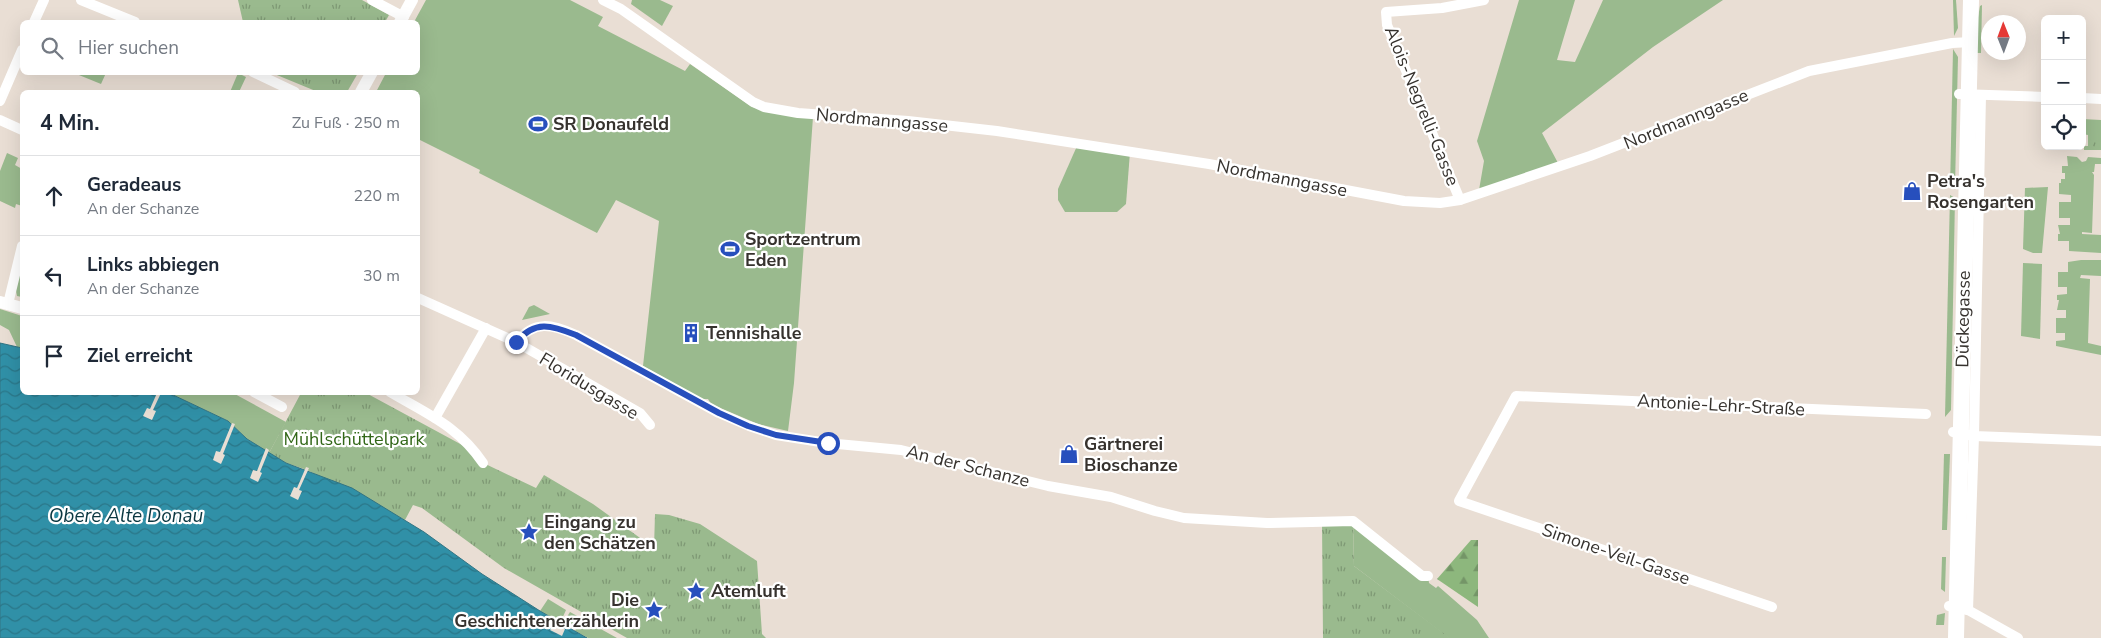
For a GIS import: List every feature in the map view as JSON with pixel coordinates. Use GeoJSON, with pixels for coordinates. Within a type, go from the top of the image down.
{"type":"FeatureCollection","features":[{"type":"Feature","properties":{"kind":"main road","name":"Dückegasse"},"geometry":{"type":"LineString","coordinates":[[1956,638],[1970,94],[1966,42],[1960,0]]}},
{"type":"Feature","properties":{"kind":"main road","name":"Dückegasse"},"geometry":{"type":"LineString","coordinates":[[1966,42],[1971,0]]}},
{"type":"Feature","properties":{"kind":"main road","name":"Dückegasse"},"geometry":{"type":"LineString","coordinates":[[1947,638],[1958,608]]}},
{"type":"Feature","properties":{"kind":"street"},"geometry":{"type":"LineString","coordinates":[[35,20],[44,0]]}},
{"type":"Feature","properties":{"kind":"street"},"geometry":{"type":"LineString","coordinates":[[81,0],[130,20]]}},
{"type":"Feature","properties":{"kind":"street"},"geometry":{"type":"LineString","coordinates":[[372,0],[402,20],[412,0]]}},
{"type":"Feature","properties":{"kind":"street","name":"Nordmanngasse"},"geometry":{"type":"LineString","coordinates":[[604,0],[621,9],[753,102],[781,110],[997,131],[1209,164],[1404,202],[1440,203],[1460,200],[1590,156],[1809,70],[1966,42]]}},
{"type":"Feature","properties":{"kind":"street","name":"Alois-Negrelli-Gasse"},"geometry":{"type":"LineString","coordinates":[[1460,200],[1387,25],[1386,12],[1442,8],[1484,0]]}},
{"type":"Feature","properties":{"kind":"street"},"geometry":{"type":"LineString","coordinates":[[0,101],[20,55]]}},
{"type":"Feature","properties":{"kind":"street"},"geometry":{"type":"LineString","coordinates":[[259,75],[291,90]]}},
{"type":"Feature","properties":{"kind":"street"},"geometry":{"type":"LineString","coordinates":[[362,90],[370,75]]}},
{"type":"Feature","properties":{"kind":"street"},"geometry":{"type":"LineString","coordinates":[[1970,94],[2041,97]]}},
{"type":"Feature","properties":{"kind":"street"},"geometry":{"type":"LineString","coordinates":[[2086,98],[2101,99]]}},
{"type":"Feature","properties":{"kind":"street"},"geometry":{"type":"LineString","coordinates":[[0,120],[20,129]]}},
{"type":"Feature","properties":{"kind":"street"},"geometry":{"type":"LineString","coordinates":[[20,252],[4,303],[20,307]]}},
{"type":"Feature","properties":{"kind":"street","name":"Floridusgasse"},"geometry":{"type":"LineString","coordinates":[[420,299],[516,342],[640,413],[650,425]]}},
{"type":"Feature","properties":{"kind":"street","name":"An der Schanze"},"geometry":{"type":"LineString","coordinates":[[516,342],[524,333],[537,326],[555,326],[576,335],[719,413],[748,426],[776,435],[828,443],[901,450],[1030,482],[1111,497],[1184,518],[1268,523],[1353,521],[1422,576],[1428,576]]}},
{"type":"Feature","properties":{"kind":"street"},"geometry":{"type":"LineString","coordinates":[[435,418],[486,328]]}},
{"type":"Feature","properties":{"kind":"street"},"geometry":{"type":"LineString","coordinates":[[260,395],[282,407]]}},
{"type":"Feature","properties":{"kind":"street"},"geometry":{"type":"LineString","coordinates":[[395,395],[462,436],[483,462]]}},
{"type":"Feature","properties":{"kind":"street","name":"Antonie-Lehr-Straße"},"geometry":{"type":"LineString","coordinates":[[1459,501],[1516,396],[1926,414]]}},
{"type":"Feature","properties":{"kind":"street"},"geometry":{"type":"LineString","coordinates":[[1962,434],[2101,441]]}},
{"type":"Feature","properties":{"kind":"street","name":"Simone-Veil-Gasse"},"geometry":{"type":"LineString","coordinates":[[1459,501],[1772,607]]}},
{"type":"Feature","properties":{"kind":"street"},"geometry":{"type":"LineString","coordinates":[[1958,608],[2018,638]]}},
{"type":"Feature","properties":{"kind":"green space"},"geometry":{"type":"Polygon","coordinates":[[[238,0],[362,0],[389,15],[386,20],[243,20],[238,0]]]}},
{"type":"Feature","properties":{"kind":"green space"},"geometry":{"type":"Polygon","coordinates":[[[426,0],[570,0],[603,17],[598,26],[685,71],[690,64],[752,107],[813,117],[794,383],[788,431],[758,424],[711,404],[708,399],[702,399],[643,366],[659,221],[616,200],[597,233],[479,173],[480,170],[420,140],[420,90],[377,90],[385,75],[420,75],[420,20],[415,20],[426,0]]]}},
{"type":"Feature","properties":{"kind":"green space"},"geometry":{"type":"Polygon","coordinates":[[[632,0],[660,0],[673,6],[662,26],[631,4],[632,0]]]}},
{"type":"Feature","properties":{"kind":"green space"},"geometry":{"type":"Polygon","coordinates":[[[1519,0],[1575,0],[1557,60],[1575,62],[1603,0],[1723,0],[1653,47],[1542,133],[1558,163],[1479,190],[1484,161],[1477,141],[1519,0]]]}},
{"type":"Feature","properties":{"kind":"green space"},"geometry":{"type":"Polygon","coordinates":[[[1953,0],[1956,0],[1958,28],[1954,36],[1953,0]]]}},
{"type":"Feature","properties":{"kind":"green space"},"geometry":{"type":"Polygon","coordinates":[[[1982,5],[1981,53],[1975,53],[1976,29],[1980,6],[1982,5]]]}},
{"type":"Feature","properties":{"kind":"green space"},"geometry":{"type":"Polygon","coordinates":[[[1953,49],[1958,57],[1955,186],[1950,189],[1953,49]]]}},
{"type":"Feature","properties":{"kind":"green space"},"geometry":{"type":"Polygon","coordinates":[[[79,75],[105,75],[101,84],[79,75]]]}},
{"type":"Feature","properties":{"kind":"green space"},"geometry":{"type":"Polygon","coordinates":[[[237,75],[246,77],[240,90],[231,90],[237,75]]]}},
{"type":"Feature","properties":{"kind":"green space"},"geometry":{"type":"Polygon","coordinates":[[[277,75],[357,75],[348,90],[313,90],[277,75]]]}},
{"type":"Feature","properties":{"kind":"green space"},"geometry":{"type":"Polygon","coordinates":[[[2086,119],[2101,120],[2101,125],[2093,125],[2092,148],[2101,148],[2101,150],[2086,150],[2088,135],[2086,135],[2086,119]]]}},
{"type":"Feature","properties":{"kind":"green space"},"geometry":{"type":"Polygon","coordinates":[[[2092,125],[2101,125],[2101,148],[2092,148],[2092,125]]]}},
{"type":"Feature","properties":{"kind":"green space"},"geometry":{"type":"Polygon","coordinates":[[[1077,146],[1130,152],[1126,204],[1117,212],[1065,212],[1058,200],[1058,189],[1077,146]]]}},
{"type":"Feature","properties":{"kind":"green space"},"geometry":{"type":"Polygon","coordinates":[[[7,153],[18,158],[15,165],[20,168],[20,205],[16,204],[15,208],[0,201],[0,171],[7,153]]]}},
{"type":"Feature","properties":{"kind":"green space"},"geometry":{"type":"Polygon","coordinates":[[[2067,156],[2077,157],[2082,162],[2086,161],[2088,157],[2101,158],[2101,164],[2095,164],[2094,172],[2092,172],[2094,175],[2092,233],[2082,232],[2082,234],[2101,235],[2101,253],[2069,251],[2069,241],[2058,241],[2058,234],[2060,234],[2058,225],[2070,225],[2070,218],[2059,218],[2059,202],[2071,202],[2071,195],[2059,194],[2059,183],[2061,183],[2061,179],[2065,179],[2065,173],[2062,173],[2062,166],[2068,166],[2067,156]]]}},
{"type":"Feature","properties":{"kind":"green space"},"geometry":{"type":"Polygon","coordinates":[[[2048,187],[2042,253],[2033,253],[2023,249],[2025,188],[2048,187]]]}},
{"type":"Feature","properties":{"kind":"green space"},"geometry":{"type":"Polygon","coordinates":[[[1950,195],[1955,198],[1951,410],[1945,417],[1950,195]]]}},
{"type":"Feature","properties":{"kind":"green space"},"geometry":{"type":"Polygon","coordinates":[[[2101,260],[2101,276],[2081,275],[2080,278],[2090,279],[2088,343],[2101,346],[2101,355],[2056,346],[2056,341],[2065,340],[2065,333],[2056,333],[2056,318],[2066,318],[2066,310],[2057,310],[2059,300],[2057,300],[2057,295],[2067,294],[2067,287],[2058,287],[2058,272],[2068,272],[2068,262],[2101,260]]]}},
{"type":"Feature","properties":{"kind":"green space"},"geometry":{"type":"Polygon","coordinates":[[[2023,263],[2042,264],[2040,339],[2021,336],[2023,263]]]}},
{"type":"Feature","properties":{"kind":"green space"},"geometry":{"type":"Polygon","coordinates":[[[20,266],[20,297],[17,296],[15,285],[20,266]]]}},
{"type":"Feature","properties":{"kind":"green space"},"geometry":{"type":"Polygon","coordinates":[[[534,305],[550,314],[522,320],[529,307],[534,305]]]}},
{"type":"Feature","properties":{"kind":"green space"},"geometry":{"type":"Polygon","coordinates":[[[0,309],[20,315],[20,348],[17,347],[9,330],[0,325],[0,309]]]}},
{"type":"Feature","properties":{"kind":"green space"},"geometry":{"type":"Polygon","coordinates":[[[173,395],[237,395],[286,422],[269,453],[247,439],[228,421],[173,395]]]}},
{"type":"Feature","properties":{"kind":"green space","name":"Mühlschüttelpark"},"geometry":{"type":"Polygon","coordinates":[[[300,395],[370,395],[464,446],[475,459],[536,488],[544,475],[593,504],[654,548],[655,514],[669,515],[700,524],[757,561],[762,634],[766,638],[627,638],[504,568],[422,508],[413,505],[405,520],[307,470],[286,463],[269,453],[300,395]]]}},
{"type":"Feature","properties":{"kind":"green space"},"geometry":{"type":"Polygon","coordinates":[[[1944,454],[1950,454],[1947,530],[1942,530],[1944,454]]]}},
{"type":"Feature","properties":{"kind":"green space"},"geometry":{"type":"Polygon","coordinates":[[[1353,521],[1428,576],[1429,583],[1436,588],[1438,586],[1477,620],[1489,638],[1449,638],[1354,566],[1353,521]]]}},
{"type":"Feature","properties":{"kind":"green space"},"geometry":{"type":"Polygon","coordinates":[[[1353,521],[1354,566],[1450,638],[1323,638],[1322,522],[1353,521]]]}},
{"type":"Feature","properties":{"kind":"green space"},"geometry":{"type":"Polygon","coordinates":[[[1471,540],[1478,540],[1478,607],[1437,579],[1471,540]]]}},
{"type":"Feature","properties":{"kind":"green space"},"geometry":{"type":"Polygon","coordinates":[[[1942,557],[1946,557],[1945,592],[1941,589],[1942,557]]]}},
{"type":"Feature","properties":{"kind":"green space"},"geometry":{"type":"Polygon","coordinates":[[[548,599],[566,610],[561,621],[557,621],[540,611],[548,599]]]}},
{"type":"Feature","properties":{"kind":"green space"},"geometry":{"type":"Polygon","coordinates":[[[570,612],[617,638],[588,638],[575,631],[577,627],[565,620],[570,612]]]}},
{"type":"Feature","properties":{"kind":"green space"},"geometry":{"type":"Polygon","coordinates":[[[1945,613],[1944,625],[1936,625],[1937,615],[1945,613]]]}},
{"type":"Feature","properties":{"kind":"water","name":"Obere Alte Donau"},"geometry":{"type":"Polygon","coordinates":[[[0,343],[20,348],[20,395],[173,395],[228,421],[247,439],[286,463],[352,488],[424,532],[482,574],[587,638],[0,638],[0,343]]]}},
{"type":"Feature","properties":{"kind":"pier"},"geometry":{"type":"Polygon","coordinates":[[[156,395],[160,395],[153,410],[156,411],[152,420],[143,416],[147,408],[150,409],[156,395]]]}},
{"type":"Feature","properties":{"kind":"pier"},"geometry":{"type":"Polygon","coordinates":[[[232,423],[235,424],[221,464],[213,460],[216,451],[220,452],[232,423]]]}},
{"type":"Feature","properties":{"kind":"pier"},"geometry":{"type":"Polygon","coordinates":[[[266,448],[269,450],[258,482],[250,478],[253,470],[257,471],[266,448]]]}},
{"type":"Feature","properties":{"kind":"pier"},"geometry":{"type":"Polygon","coordinates":[[[306,467],[309,468],[299,490],[302,491],[298,500],[290,496],[294,487],[297,488],[306,467]]]}},
{"type":"Feature","properties":{"kind":"pier"},"geometry":{"type":"Polygon","coordinates":[[[554,624],[558,626],[560,624],[565,629],[562,636],[550,630],[554,624]]]}},
{"type":"Feature","properties":{"kind":"place","name":"SR Donaufeld"},"geometry":{"type":"Point","coordinates":[538,124]}},
{"type":"Feature","properties":{"kind":"place","name":"Petra's Rosengarten"},"geometry":{"type":"Point","coordinates":[1912,191]}},
{"type":"Feature","properties":{"kind":"place","name":"Sportzentrum Eden"},"geometry":{"type":"Point","coordinates":[730,249]}},
{"type":"Feature","properties":{"kind":"place","name":"Tennishalle"},"geometry":{"type":"Point","coordinates":[691,333]}},
{"type":"Feature","properties":{"kind":"place","name":"Gärtnerei Bioschanze"},"geometry":{"type":"Point","coordinates":[1069,454]}},
{"type":"Feature","properties":{"kind":"place","name":"Eingang zu den Schätzen"},"geometry":{"type":"Point","coordinates":[529,532]}},
{"type":"Feature","properties":{"kind":"place","name":"Atemluft"},"geometry":{"type":"Point","coordinates":[696,591]}},
{"type":"Feature","properties":{"kind":"place","name":"Die Geschichtenerzählerin"},"geometry":{"type":"Point","coordinates":[654,610]}},
{"type":"Feature","properties":{"kind":"route"},"geometry":{"type":"LineString","coordinates":[[516,342],[524,333],[537,326],[555,326],[576,335],[719,413],[748,426],[776,435],[828,443]]}}]}
